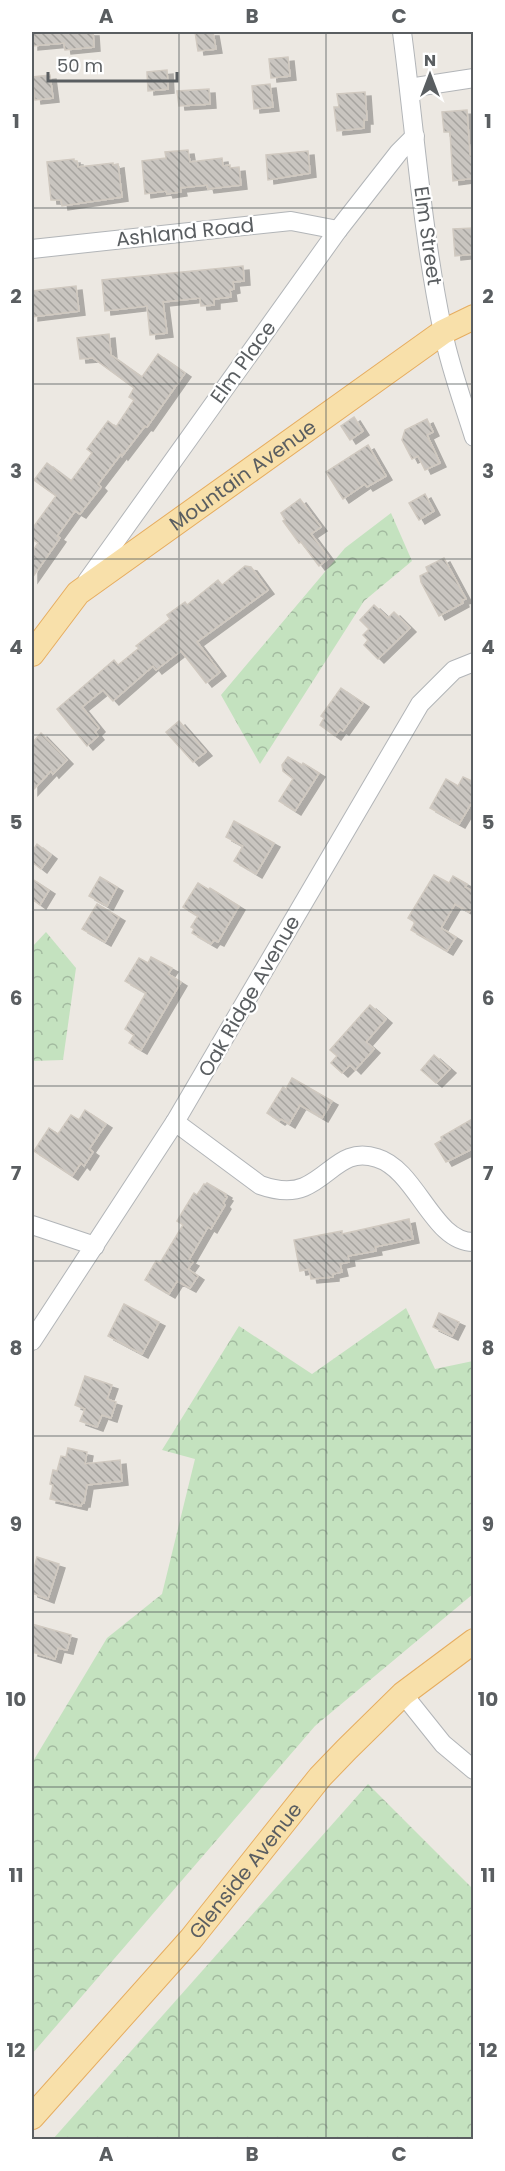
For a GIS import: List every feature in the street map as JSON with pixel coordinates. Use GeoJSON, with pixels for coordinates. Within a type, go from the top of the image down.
{"type":"FeatureCollection","features":[{"type":"Feature","properties":{"kind":"main road","name":"Mountain Avenue"},"geometry":{"type":"LineString","coordinates":[[32,654],[78,593],[443,332],[474,317]]}},
{"type":"Feature","properties":{"kind":"main road","name":"Glenside Avenue"},"geometry":{"type":"LineString","coordinates":[[32,2117],[191,1939],[321,1777],[403,1694],[474,1641]]}},
{"type":"Feature","properties":{"kind":"street","name":"Elm Street"},"geometry":{"type":"LineString","coordinates":[[402,32],[424,222],[443,332],[474,437]]}},
{"type":"Feature","properties":{"kind":"street"},"geometry":{"type":"LineString","coordinates":[[410,88],[474,78]]}},
{"type":"Feature","properties":{"kind":"street","name":"Elm Place"},"geometry":{"type":"LineString","coordinates":[[78,593],[338,230],[399,152],[415,136]]}},
{"type":"Feature","properties":{"kind":"street","name":"Ashland Road"},"geometry":{"type":"LineString","coordinates":[[32,249],[291,221],[338,230]]}},
{"type":"Feature","properties":{"kind":"street","name":"Oak Ridge Avenue"},"geometry":{"type":"LineString","coordinates":[[32,1341],[175,1122],[420,704],[454,670],[474,662]]}},
{"type":"Feature","properties":{"kind":"street"},"geometry":{"type":"LineString","coordinates":[[175,1122],[260,1185],[274,1190],[304,1187],[347,1158],[358,1155],[378,1158],[399,1169],[446,1230],[459,1241],[474,1242]]}},
{"type":"Feature","properties":{"kind":"street"},"geometry":{"type":"LineString","coordinates":[[32,1225],[95,1246]]}},
{"type":"Feature","properties":{"kind":"street"},"geometry":{"type":"LineString","coordinates":[[403,1694],[443,1744],[474,1770]]}},
{"type":"Feature","properties":{"kind":"green space"},"geometry":{"type":"Polygon","coordinates":[[[391,513],[412,561],[364,601],[260,764],[221,695],[345,548],[391,513]]]}},
{"type":"Feature","properties":{"kind":"green space"},"geometry":{"type":"Polygon","coordinates":[[[46,932],[76,968],[63,1060],[32,1061],[32,947],[46,932]]]}},
{"type":"Feature","properties":{"kind":"green space"},"geometry":{"type":"Polygon","coordinates":[[[406,1308],[435,1369],[473,1361],[473,1594],[315,1726],[32,2054],[32,1763],[107,1638],[162,1594],[195,1459],[162,1450],[239,1326],[312,1374],[406,1308]]]}},
{"type":"Feature","properties":{"kind":"green space"},"geometry":{"type":"Polygon","coordinates":[[[368,1784],[473,1889],[473,2139],[53,2139],[368,1784]]]}},
{"type":"Feature","properties":{"kind":"building"},"geometry":{"type":"Polygon","coordinates":[[[32,32],[93,32],[94,47],[65,50],[64,43],[32,46],[32,32]]]}},
{"type":"Feature","properties":{"kind":"building"},"geometry":{"type":"Polygon","coordinates":[[[195,32],[213,32],[216,49],[198,51],[195,32]]]}},
{"type":"Feature","properties":{"kind":"building"},"geometry":{"type":"Polygon","coordinates":[[[288,57],[290,76],[271,78],[269,59],[288,57]]]}},
{"type":"Feature","properties":{"kind":"building"},"geometry":{"type":"Polygon","coordinates":[[[167,70],[168,89],[148,91],[147,72],[167,70]]]}},
{"type":"Feature","properties":{"kind":"building"},"geometry":{"type":"Polygon","coordinates":[[[50,75],[53,98],[35,100],[32,77],[50,75]]]}},
{"type":"Feature","properties":{"kind":"building"},"geometry":{"type":"Polygon","coordinates":[[[270,84],[273,107],[254,109],[252,86],[270,84]]]}},
{"type":"Feature","properties":{"kind":"building"},"geometry":{"type":"Polygon","coordinates":[[[209,89],[210,104],[179,106],[177,91],[209,89]]]}},
{"type":"Feature","properties":{"kind":"building"},"geometry":{"type":"Polygon","coordinates":[[[365,92],[367,120],[364,120],[364,128],[337,131],[334,107],[339,107],[337,94],[365,92]]]}},
{"type":"Feature","properties":{"kind":"building"},"geometry":{"type":"Polygon","coordinates":[[[467,110],[470,155],[474,155],[474,178],[453,181],[450,132],[444,132],[442,112],[467,110]]]}},
{"type":"Feature","properties":{"kind":"building"},"geometry":{"type":"Polygon","coordinates":[[[188,150],[190,162],[222,158],[223,166],[239,167],[241,185],[208,189],[207,185],[180,188],[181,192],[167,194],[166,191],[145,194],[142,161],[166,158],[165,152],[188,150]]]}},
{"type":"Feature","properties":{"kind":"building"},"geometry":{"type":"Polygon","coordinates":[[[308,151],[310,173],[268,180],[266,155],[308,151]]]}},
{"type":"Feature","properties":{"kind":"building"},"geometry":{"type":"Polygon","coordinates":[[[74,159],[78,167],[118,164],[122,197],[62,206],[61,200],[51,200],[47,162],[74,159]]]}},
{"type":"Feature","properties":{"kind":"building"},"geometry":{"type":"Polygon","coordinates":[[[473,228],[473,254],[455,256],[453,229],[473,228]]]}},
{"type":"Feature","properties":{"kind":"building"},"geometry":{"type":"Polygon","coordinates":[[[243,266],[244,281],[233,282],[234,289],[230,290],[231,297],[214,299],[214,305],[201,306],[200,298],[163,302],[167,333],[150,335],[147,306],[105,311],[102,280],[243,266]]]}},
{"type":"Feature","properties":{"kind":"building"},"geometry":{"type":"Polygon","coordinates":[[[76,286],[79,311],[32,317],[32,291],[76,286]]]}},
{"type":"Feature","properties":{"kind":"building"},"geometry":{"type":"Polygon","coordinates":[[[109,334],[111,355],[142,377],[158,354],[185,373],[147,427],[145,426],[98,484],[101,487],[80,514],[75,511],[57,536],[60,538],[32,578],[32,552],[38,543],[32,539],[32,529],[56,496],[34,480],[47,463],[71,481],[92,453],[87,449],[108,421],[116,427],[134,400],[129,397],[134,388],[93,358],[80,359],[77,338],[109,334]]]}},
{"type":"Feature","properties":{"kind":"building"},"geometry":{"type":"Polygon","coordinates":[[[354,417],[363,431],[350,440],[341,426],[354,417]]]}},
{"type":"Feature","properties":{"kind":"building"},"geometry":{"type":"Polygon","coordinates":[[[427,419],[433,432],[427,435],[440,463],[425,470],[418,456],[412,459],[402,440],[405,430],[427,419]]]}},
{"type":"Feature","properties":{"kind":"building"},"geometry":{"type":"Polygon","coordinates":[[[368,445],[386,476],[367,487],[365,484],[343,499],[326,472],[368,445]]]}},
{"type":"Feature","properties":{"kind":"building"},"geometry":{"type":"Polygon","coordinates":[[[425,494],[434,511],[419,520],[409,503],[425,494]]]}},
{"type":"Feature","properties":{"kind":"building"},"geometry":{"type":"Polygon","coordinates":[[[300,499],[321,527],[311,534],[329,558],[319,566],[283,521],[285,520],[281,513],[300,499]]]}},
{"type":"Feature","properties":{"kind":"building"},"geometry":{"type":"Polygon","coordinates":[[[444,558],[466,599],[439,616],[420,576],[428,572],[426,567],[444,558]]]}},
{"type":"Feature","properties":{"kind":"building"},"geometry":{"type":"Polygon","coordinates":[[[245,566],[251,567],[268,590],[197,642],[220,672],[206,683],[181,651],[156,670],[153,666],[113,701],[103,690],[82,707],[99,728],[95,732],[98,736],[87,746],[57,709],[114,660],[118,665],[139,648],[136,646],[170,619],[167,615],[185,602],[187,605],[218,580],[222,585],[245,566]]]}},
{"type":"Feature","properties":{"kind":"building"},"geometry":{"type":"Polygon","coordinates":[[[374,605],[388,618],[394,612],[410,628],[378,659],[364,645],[368,640],[363,635],[369,629],[360,620],[374,605]]]}},
{"type":"Feature","properties":{"kind":"building"},"geometry":{"type":"Polygon","coordinates":[[[341,688],[363,703],[343,731],[340,729],[335,736],[320,725],[324,718],[321,716],[341,688]]]}},
{"type":"Feature","properties":{"kind":"building"},"geometry":{"type":"Polygon","coordinates":[[[179,721],[206,752],[193,762],[166,732],[179,721]]]}},
{"type":"Feature","properties":{"kind":"building"},"geometry":{"type":"Polygon","coordinates":[[[41,733],[67,760],[53,774],[51,771],[32,791],[32,743],[41,733]]]}},
{"type":"Feature","properties":{"kind":"building"},"geometry":{"type":"Polygon","coordinates":[[[288,757],[319,773],[295,811],[279,801],[293,779],[283,771],[282,765],[288,757]]]}},
{"type":"Feature","properties":{"kind":"building"},"geometry":{"type":"Polygon","coordinates":[[[463,777],[474,782],[474,799],[459,824],[430,808],[446,779],[458,786],[463,777]]]}},
{"type":"Feature","properties":{"kind":"building"},"geometry":{"type":"Polygon","coordinates":[[[234,821],[274,843],[256,874],[234,861],[243,846],[226,837],[234,821]]]}},
{"type":"Feature","properties":{"kind":"building"},"geometry":{"type":"Polygon","coordinates":[[[37,844],[51,855],[41,869],[32,862],[32,852],[37,844]]]}},
{"type":"Feature","properties":{"kind":"building"},"geometry":{"type":"Polygon","coordinates":[[[434,875],[449,883],[453,876],[467,884],[465,887],[474,892],[474,904],[469,912],[455,904],[441,928],[456,937],[447,951],[411,930],[415,922],[408,918],[434,875]]]}},
{"type":"Feature","properties":{"kind":"building"},"geometry":{"type":"Polygon","coordinates":[[[100,877],[117,887],[107,906],[89,896],[100,877]]]}},
{"type":"Feature","properties":{"kind":"building"},"geometry":{"type":"Polygon","coordinates":[[[32,879],[49,890],[40,905],[32,899],[32,879]]]}},
{"type":"Feature","properties":{"kind":"building"},"geometry":{"type":"Polygon","coordinates":[[[198,883],[239,906],[218,942],[214,940],[211,944],[192,933],[194,929],[191,927],[198,916],[183,907],[198,883]]]}},
{"type":"Feature","properties":{"kind":"building"},"geometry":{"type":"Polygon","coordinates":[[[97,904],[119,917],[105,942],[82,929],[97,904]]]}},
{"type":"Feature","properties":{"kind":"building"},"geometry":{"type":"Polygon","coordinates":[[[151,957],[172,968],[168,974],[181,982],[141,1050],[129,1043],[134,1035],[125,1029],[146,993],[125,981],[139,958],[148,963],[151,957]]]}},
{"type":"Feature","properties":{"kind":"building"},"geometry":{"type":"Polygon","coordinates":[[[370,1005],[386,1019],[366,1042],[374,1049],[355,1070],[350,1065],[342,1073],[331,1063],[337,1056],[330,1050],[370,1005]]]}},
{"type":"Feature","properties":{"kind":"building"},"geometry":{"type":"Polygon","coordinates":[[[434,1055],[450,1069],[436,1083],[421,1070],[434,1055]]]}},
{"type":"Feature","properties":{"kind":"building"},"geometry":{"type":"Polygon","coordinates":[[[292,1078],[332,1101],[322,1118],[300,1105],[289,1124],[267,1113],[283,1087],[286,1089],[292,1078]]]}},
{"type":"Feature","properties":{"kind":"building"},"geometry":{"type":"Polygon","coordinates":[[[85,1110],[106,1124],[89,1149],[93,1152],[84,1166],[81,1163],[72,1176],[34,1151],[49,1128],[58,1134],[71,1115],[79,1120],[85,1110]]]}},
{"type":"Feature","properties":{"kind":"building"},"geometry":{"type":"Polygon","coordinates":[[[474,1118],[474,1148],[446,1162],[435,1144],[442,1140],[441,1137],[474,1118]]]}},
{"type":"Feature","properties":{"kind":"building"},"geometry":{"type":"Polygon","coordinates":[[[207,1183],[226,1194],[227,1197],[223,1203],[225,1205],[211,1229],[208,1227],[189,1260],[193,1262],[188,1269],[198,1276],[190,1288],[177,1281],[169,1294],[145,1280],[156,1261],[160,1263],[183,1225],[177,1221],[194,1193],[197,1195],[207,1183]]]}},
{"type":"Feature","properties":{"kind":"building"},"geometry":{"type":"Polygon","coordinates":[[[409,1219],[413,1239],[375,1247],[376,1251],[348,1256],[349,1262],[340,1264],[342,1272],[333,1274],[333,1277],[311,1279],[309,1269],[300,1271],[294,1240],[342,1231],[342,1234],[409,1219]]]}},
{"type":"Feature","properties":{"kind":"building"},"geometry":{"type":"Polygon","coordinates":[[[124,1304],[159,1322],[142,1354],[108,1336],[124,1304]]]}},
{"type":"Feature","properties":{"kind":"building"},"geometry":{"type":"Polygon","coordinates":[[[439,1313],[459,1322],[452,1336],[433,1327],[439,1313]]]}},
{"type":"Feature","properties":{"kind":"building"},"geometry":{"type":"Polygon","coordinates":[[[85,1376],[112,1385],[107,1399],[116,1402],[111,1418],[102,1415],[97,1427],[80,1421],[85,1409],[75,1405],[85,1376]]]}},
{"type":"Feature","properties":{"kind":"building"},"geometry":{"type":"Polygon","coordinates":[[[68,1448],[87,1452],[85,1464],[120,1460],[122,1481],[87,1485],[84,1503],[81,1506],[50,1499],[53,1470],[57,1471],[61,1456],[66,1457],[68,1448]]]}},
{"type":"Feature","properties":{"kind":"building"},"geometry":{"type":"Polygon","coordinates":[[[37,1557],[59,1564],[48,1599],[32,1593],[32,1575],[37,1557]]]}},
{"type":"Feature","properties":{"kind":"building"},"geometry":{"type":"Polygon","coordinates":[[[32,1624],[71,1635],[67,1650],[58,1648],[55,1659],[32,1652],[32,1624]]]}}]}
